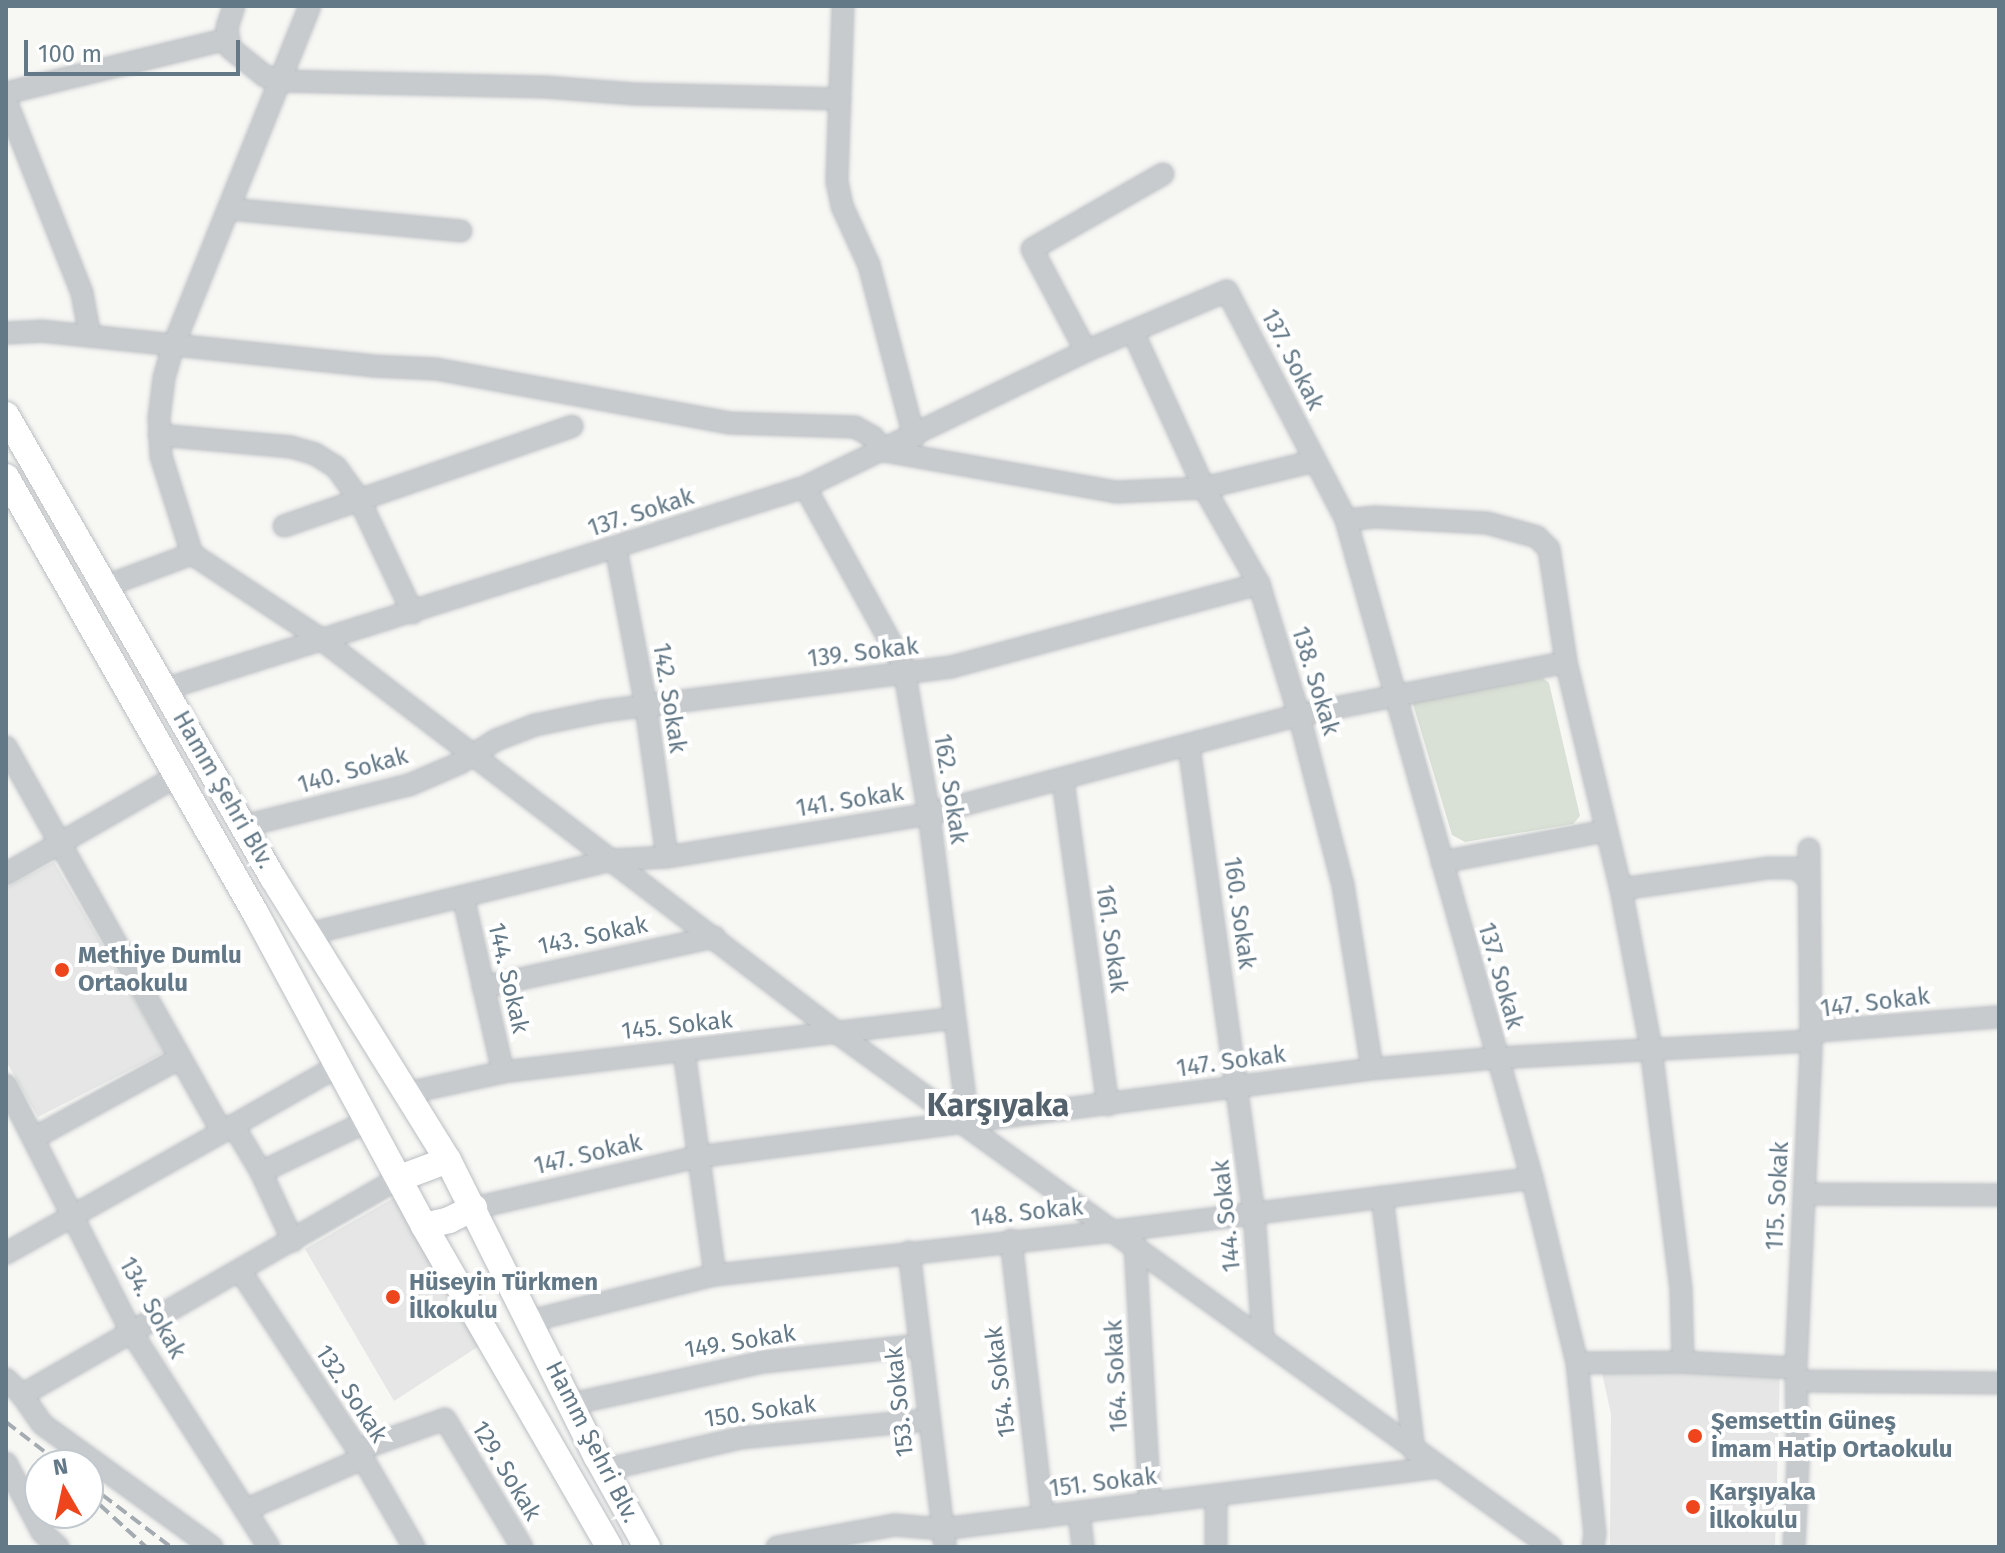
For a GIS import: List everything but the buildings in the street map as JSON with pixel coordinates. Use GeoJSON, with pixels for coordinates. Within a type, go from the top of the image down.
{"type":"FeatureCollection","features":[{"type":"Feature","properties":{"kind":"main road","name":"Hamm Şehri Blv."},"geometry":{"type":"LineString","coordinates":[[6,415],[308,934],[448,1160],[604,1470],[647,1547]]}},
{"type":"Feature","properties":{"kind":"main road","name":"Hamm Şehri Blv."},"geometry":{"type":"LineString","coordinates":[[6,477],[13,506],[177,776],[424,1226],[609,1547]]}},
{"type":"Feature","properties":{"kind":"main road"},"geometry":{"type":"LineString","coordinates":[[400,1178],[448,1160]]}},
{"type":"Feature","properties":{"kind":"main road"},"geometry":{"type":"LineString","coordinates":[[424,1226],[449,1220],[474,1208]]}},
{"type":"Feature","properties":{"kind":"street"},"geometry":{"type":"LineString","coordinates":[[234,6],[227,39],[230,48],[265,76],[281,81],[545,87],[635,94],[840,99]]}},
{"type":"Feature","properties":{"kind":"street"},"geometry":{"type":"LineString","coordinates":[[310,6],[174,344],[164,378],[159,435],[164,472],[192,554],[321,639],[840,1035],[968,1123],[1414,1451],[1551,1547]]}},
{"type":"Feature","properties":{"kind":"street"},"geometry":{"type":"LineString","coordinates":[[843,6],[837,182],[842,206],[869,265],[914,437]]}},
{"type":"Feature","properties":{"kind":"street"},"geometry":{"type":"LineString","coordinates":[[6,93],[227,39]]}},
{"type":"Feature","properties":{"kind":"street"},"geometry":{"type":"LineString","coordinates":[[6,101],[82,293],[90,336]]}},
{"type":"Feature","properties":{"kind":"street"},"geometry":{"type":"LineString","coordinates":[[1086,351],[1032,249],[1163,174]]}},
{"type":"Feature","properties":{"kind":"street"},"geometry":{"type":"LineString","coordinates":[[229,209],[461,231]]}},
{"type":"Feature","properties":{"kind":"street","name":"137. Sokak"},"geometry":{"type":"LineString","coordinates":[[165,689],[805,487],[914,437],[1086,351],[1227,291],[1346,520],[1532,1178],[1577,1363],[1595,1533],[1593,1547]]}},
{"type":"Feature","properties":{"kind":"street"},"geometry":{"type":"LineString","coordinates":[[6,333],[41,331],[372,366],[436,369],[729,423],[855,427],[873,437],[884,451],[1116,492],[1204,488],[1315,461]]}},
{"type":"Feature","properties":{"kind":"street","name":"138. Sokak"},"geometry":{"type":"LineString","coordinates":[[1133,332],[1204,488],[1259,584],[1299,715],[1343,885],[1372,1069]]}},
{"type":"Feature","properties":{"kind":"street"},"geometry":{"type":"LineString","coordinates":[[284,526],[572,426]]}},
{"type":"Feature","properties":{"kind":"street"},"geometry":{"type":"LineString","coordinates":[[159,435],[291,447],[315,454],[336,467],[359,499],[413,613]]}},
{"type":"Feature","properties":{"kind":"street","name":"162. Sokak"},"geometry":{"type":"LineString","coordinates":[[805,487],[901,661],[905,675],[929,814],[968,1123]]}},
{"type":"Feature","properties":{"kind":"street"},"geometry":{"type":"LineString","coordinates":[[1346,520],[1375,517],[1487,523],[1537,537],[1549,549],[1566,662],[1604,831],[1621,889],[1651,1048],[1681,1289],[1683,1362]]}},
{"type":"Feature","properties":{"kind":"street","name":"142. Sokak"},"geometry":{"type":"LineString","coordinates":[[616,549],[646,707],[667,857]]}},
{"type":"Feature","properties":{"kind":"street"},"geometry":{"type":"LineString","coordinates":[[106,586],[192,554]]}},
{"type":"Feature","properties":{"kind":"street","name":"139. Sokak"},"geometry":{"type":"LineString","coordinates":[[473,756],[496,740],[535,725],[646,707],[951,667],[1259,584]]}},
{"type":"Feature","properties":{"kind":"street","name":"141. Sokak"},"geometry":{"type":"LineString","coordinates":[[308,934],[611,860],[667,857],[929,814],[1063,781],[1299,715],[1566,662]]}},
{"type":"Feature","properties":{"kind":"street","name":"160. Sokak"},"geometry":{"type":"LineString","coordinates":[[1189,746],[1239,1088]]}},
{"type":"Feature","properties":{"kind":"street"},"geometry":{"type":"LineString","coordinates":[[6,747],[180,1058],[261,1172],[293,1241]]}},
{"type":"Feature","properties":{"kind":"street","name":"140. Sokak"},"geometry":{"type":"LineString","coordinates":[[244,826],[409,785],[473,756]]}},
{"type":"Feature","properties":{"kind":"street"},"geometry":{"type":"LineString","coordinates":[[6,874],[177,776]]}},
{"type":"Feature","properties":{"kind":"street","name":"161. Sokak"},"geometry":{"type":"LineString","coordinates":[[1063,781],[1108,1105]]}},
{"type":"Feature","properties":{"kind":"street"},"geometry":{"type":"LineString","coordinates":[[1442,862],[1604,831]]}},
{"type":"Feature","properties":{"kind":"street","name":"115. Sokak"},"geometry":{"type":"LineString","coordinates":[[1794,1547],[1797,1375],[1811,1037],[1809,849]]}},
{"type":"Feature","properties":{"kind":"street"},"geometry":{"type":"LineString","coordinates":[[1621,889],[1768,868],[1796,868],[1809,879]]}},
{"type":"Feature","properties":{"kind":"street","name":"144. Sokak"},"geometry":{"type":"LineString","coordinates":[[463,896],[503,1072]]}},
{"type":"Feature","properties":{"kind":"street","name":"143. Sokak"},"geometry":{"type":"LineString","coordinates":[[483,987],[715,937]]}},
{"type":"Feature","properties":{"kind":"street","name":"147. Sokak"},"geometry":{"type":"LineString","coordinates":[[474,1208],[697,1157],[1372,1069],[1496,1058],[1805,1041],[1820,1031],[1999,1017]]}},
{"type":"Feature","properties":{"kind":"street","name":"145. Sokak"},"geometry":{"type":"LineString","coordinates":[[407,1093],[503,1072],[840,1035],[954,1018]]}},
{"type":"Feature","properties":{"kind":"street"},"geometry":{"type":"LineString","coordinates":[[684,1051],[715,1275]]}},
{"type":"Feature","properties":{"kind":"street"},"geometry":{"type":"LineString","coordinates":[[34,1138],[180,1058]]}},
{"type":"Feature","properties":{"kind":"street"},"geometry":{"type":"LineString","coordinates":[[6,1253],[75,1217],[338,1066]]}},
{"type":"Feature","properties":{"kind":"street","name":"134. Sokak"},"geometry":{"type":"LineString","coordinates":[[6,1085],[132,1333],[269,1547]]}},
{"type":"Feature","properties":{"kind":"street","name":"144. Sokak"},"geometry":{"type":"LineString","coordinates":[[1239,1088],[1254,1213],[1263,1340]]}},
{"type":"Feature","properties":{"kind":"street"},"geometry":{"type":"LineString","coordinates":[[261,1172],[368,1121]]}},
{"type":"Feature","properties":{"kind":"street"},"geometry":{"type":"LineString","coordinates":[[22,1395],[400,1178]]}},
{"type":"Feature","properties":{"kind":"street","name":"148. Sokak"},"geometry":{"type":"LineString","coordinates":[[530,1321],[715,1275],[1011,1240],[1115,1231],[1532,1178]]}},
{"type":"Feature","properties":{"kind":"street"},"geometry":{"type":"LineString","coordinates":[[1805,1194],[1999,1195]]}},
{"type":"Feature","properties":{"kind":"street"},"geometry":{"type":"LineString","coordinates":[[1382,1197],[1414,1451]]}},
{"type":"Feature","properties":{"kind":"street","name":"154. Sokak"},"geometry":{"type":"LineString","coordinates":[[1011,1240],[1043,1517]]}},
{"type":"Feature","properties":{"kind":"street","name":"164. Sokak"},"geometry":{"type":"LineString","coordinates":[[1135,1245],[1150,1504]]}},
{"type":"Feature","properties":{"kind":"street","name":"153. Sokak"},"geometry":{"type":"LineString","coordinates":[[909,1252],[926,1420],[943,1538]]}},
{"type":"Feature","properties":{"kind":"street","name":"132. Sokak"},"geometry":{"type":"LineString","coordinates":[[241,1272],[360,1455],[414,1547]]}},
{"type":"Feature","properties":{"kind":"street","name":"149. Sokak"},"geometry":{"type":"LineString","coordinates":[[571,1404],[764,1362],[920,1345]]}},
{"type":"Feature","properties":{"kind":"street"},"geometry":{"type":"LineString","coordinates":[[1577,1363],[1683,1362],[1797,1375],[1999,1383]]}},
{"type":"Feature","properties":{"kind":"street"},"geometry":{"type":"LineString","coordinates":[[6,1379],[22,1395],[42,1424],[212,1547]]}},
{"type":"Feature","properties":{"kind":"street","name":"129. Sokak"},"geometry":{"type":"LineString","coordinates":[[360,1455],[445,1419],[522,1547]]}},
{"type":"Feature","properties":{"kind":"street","name":"150. Sokak"},"geometry":{"type":"LineString","coordinates":[[604,1470],[740,1438],[926,1420]]}},
{"type":"Feature","properties":{"kind":"street"},"geometry":{"type":"LineString","coordinates":[[245,1510],[360,1455]]}},
{"type":"Feature","properties":{"kind":"street"},"geometry":{"type":"LineString","coordinates":[[6,1463],[42,1532],[58,1547]]}},
{"type":"Feature","properties":{"kind":"street","name":"151. Sokak"},"geometry":{"type":"LineString","coordinates":[[777,1547],[895,1525],[943,1538],[1043,1517],[1437,1467]]}},
{"type":"Feature","properties":{"kind":"street"},"geometry":{"type":"LineString","coordinates":[[1216,1495],[1216,1547]]}},
{"type":"Feature","properties":{"kind":"street"},"geometry":{"type":"LineString","coordinates":[[1079,1513],[1083,1547]]}},
{"type":"Feature","properties":{"kind":"shaded area"},"geometry":{"type":"Polygon","coordinates":[[[1543,678],[1549,683],[1580,816],[1573,824],[1465,842],[1452,835],[1413,704],[1417,698],[1543,678]]]}},
{"type":"Feature","properties":{"kind":"shaded area","name":"Methiye Dumlu Ortaokulu"},"geometry":{"type":"Polygon","coordinates":[[[54,862],[165,1052],[38,1117],[6,1061],[6,888],[54,862]]]}},
{"type":"Feature","properties":{"kind":"shaded area","name":"Hüseyin Türkmen İlkokulu"},"geometry":{"type":"Polygon","coordinates":[[[397,1196],[479,1346],[394,1401],[305,1249],[397,1196]]]}},
{"type":"Feature","properties":{"kind":"shaded area"},"geometry":{"type":"Polygon","coordinates":[[[1780,1371],[1775,1547],[1610,1545],[1611,1414],[1602,1373],[1780,1371]]]}},
{"type":"Feature","properties":{"kind":"railway"},"geometry":{"type":"LineString","coordinates":[[6,1422],[41,1449]]}},
{"type":"Feature","properties":{"kind":"railway"},"geometry":{"type":"LineString","coordinates":[[104,1496],[171,1547]]}},
{"type":"Feature","properties":{"kind":"railway"},"geometry":{"type":"LineString","coordinates":[[104,1509],[146,1547]]}},
{"type":"Feature","properties":{"kind":"place","name":"Methiye Dumlu Ortaokulu"},"geometry":{"type":"Point","coordinates":[62,970]}},
{"type":"Feature","properties":{"kind":"place","name":"Hüseyin Türkmen İlkokulu"},"geometry":{"type":"Point","coordinates":[393,1297]}},
{"type":"Feature","properties":{"kind":"place","name":"Şemsettin Güneş İmam Hatip Ortaokulu"},"geometry":{"type":"Point","coordinates":[1695,1436]}},
{"type":"Feature","properties":{"kind":"place","name":"Karşıyaka İlkokulu"},"geometry":{"type":"Point","coordinates":[1693,1507]}},
{"type":"Feature","properties":{"kind":"district","name":"Karşıyaka"},"geometry":{"type":"Point","coordinates":[998,1105]}}]}
